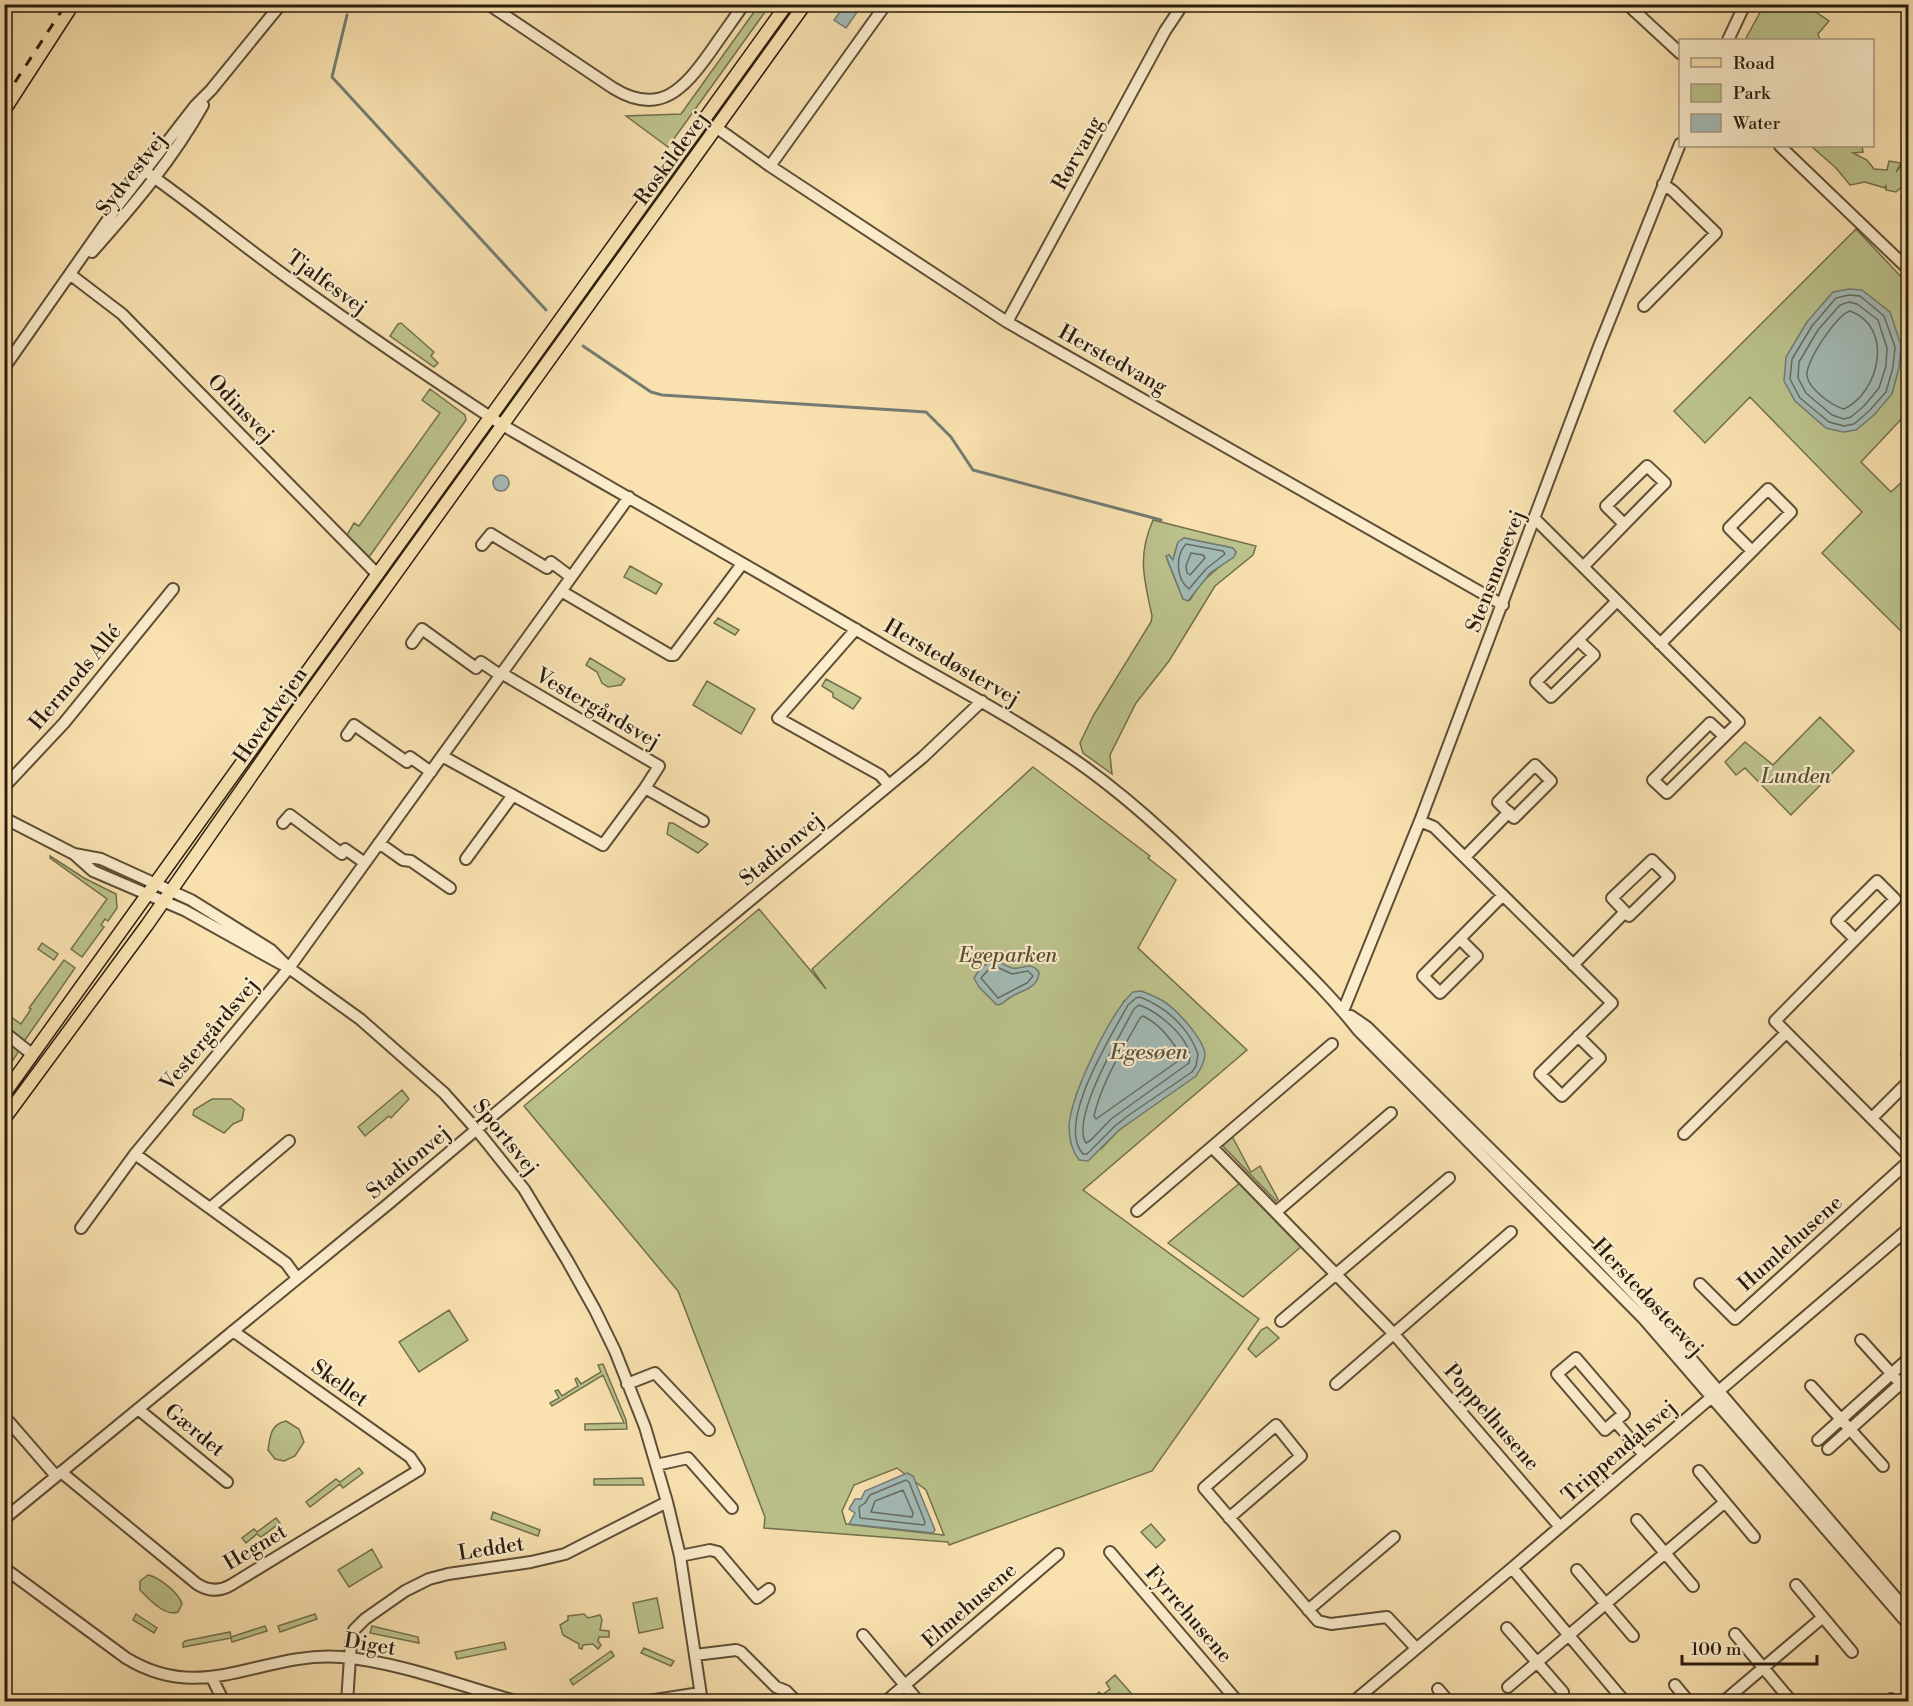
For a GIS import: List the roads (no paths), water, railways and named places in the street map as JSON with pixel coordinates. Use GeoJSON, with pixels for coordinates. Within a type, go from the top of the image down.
{"type":"FeatureCollection","features":[{"type":"Feature","properties":{"kind":"main road","name":"Roskildevej"},"geometry":{"type":"LineString","coordinates":[[558,323],[787,4]]}},
{"type":"Feature","properties":{"kind":"main road","name":"Roskildevej"},"geometry":{"type":"LineString","coordinates":[[569,334],[805,4]]}},
{"type":"Feature","properties":{"kind":"main road","name":"Hovedvejen"},"geometry":{"type":"LineString","coordinates":[[4,1094],[558,323]]}},
{"type":"Feature","properties":{"kind":"main road","name":"Hovedvejen"},"geometry":{"type":"LineString","coordinates":[[4,1119],[167,897],[295,713],[569,334]]}},
{"type":"Feature","properties":{"kind":"street","name":"Sydvestvej"},"geometry":{"type":"LineString","coordinates":[[4,368],[95,237],[145,171],[195,106],[211,90],[280,4]]}},
{"type":"Feature","properties":{"kind":"street"},"geometry":{"type":"LineString","coordinates":[[488,4],[626,96],[646,101],[668,97],[683,86],[701,65],[744,4]]}},
{"type":"Feature","properties":{"kind":"street"},"geometry":{"type":"LineString","coordinates":[[770,166],[886,4]]}},
{"type":"Feature","properties":{"kind":"street","name":"Rørvang"},"geometry":{"type":"LineString","coordinates":[[1007,322],[1183,4]]}},
{"type":"Feature","properties":{"kind":"street"},"geometry":{"type":"LineString","coordinates":[[1627,4],[1679,52]]}},
{"type":"Feature","properties":{"kind":"street"},"geometry":{"type":"LineString","coordinates":[[1728,39],[1745,4]]}},
{"type":"Feature","properties":{"kind":"street","name":"Sydvestvej"},"geometry":{"type":"LineString","coordinates":[[71,274],[155,178],[188,133],[211,90]]}},
{"type":"Feature","properties":{"kind":"street","name":"Herstedvang"},"geometry":{"type":"LineString","coordinates":[[717,128],[770,166],[1007,322],[1503,605]]}},
{"type":"Feature","properties":{"kind":"street","name":"Stensmosevej"},"geometry":{"type":"LineString","coordinates":[[1343,1011],[1420,821],[1598,349],[1679,146]]}},
{"type":"Feature","properties":{"kind":"street"},"geometry":{"type":"LineString","coordinates":[[1780,147],[1908,269]]}},
{"type":"Feature","properties":{"kind":"street","name":"Tjalfesvej"},"geometry":{"type":"LineString","coordinates":[[145,171],[379,344],[490,417]]}},
{"type":"Feature","properties":{"kind":"street"},"geometry":{"type":"LineString","coordinates":[[1644,306],[1716,233],[1663,184]]}},
{"type":"Feature","properties":{"kind":"street","name":"Odinsvej"},"geometry":{"type":"LineString","coordinates":[[71,274],[122,314],[378,574]]}},
{"type":"Feature","properties":{"kind":"street","name":"Herstedøstervej"},"geometry":{"type":"LineString","coordinates":[[490,417],[1022,724],[1081,764],[1151,820],[1190,855],[1343,1011],[1358,1030],[1716,1393],[1908,1612]]}},
{"type":"Feature","properties":{"kind":"street"},"geometry":{"type":"LineString","coordinates":[[1583,567],[1665,483],[1647,466],[1606,506],[1624,524]]}},
{"type":"Feature","properties":{"kind":"street"},"geometry":{"type":"LineString","coordinates":[[1660,644],[1791,512],[1768,489],[1729,528],[1752,551]]}},
{"type":"Feature","properties":{"kind":"street","name":"Vestergårdsvej"},"geometry":{"type":"LineString","coordinates":[[81,1228],[135,1154],[289,968],[629,497]]}},
{"type":"Feature","properties":{"kind":"street"},"geometry":{"type":"LineString","coordinates":[[1535,519],[1739,722],[1667,793],[1653,780],[1710,723],[1724,736]]}},
{"type":"Feature","properties":{"kind":"street"},"geometry":{"type":"LineString","coordinates":[[482,545],[491,534],[547,567],[551,562],[571,577]]}},
{"type":"Feature","properties":{"kind":"street"},"geometry":{"type":"LineString","coordinates":[[561,591],[670,655],[674,655],[742,564]]}},
{"type":"Feature","properties":{"kind":"street","name":"Hermods Allé"},"geometry":{"type":"LineString","coordinates":[[4,787],[64,723],[173,590]]}},
{"type":"Feature","properties":{"kind":"street"},"geometry":{"type":"LineString","coordinates":[[1578,640],[1594,655],[1551,697],[1536,682],[1578,640],[1617,601]]}},
{"type":"Feature","properties":{"kind":"street","name":"Vestergårdsvej"},"geometry":{"type":"LineString","coordinates":[[412,643],[422,629],[476,668],[481,662],[659,766],[603,845],[442,756]]}},
{"type":"Feature","properties":{"kind":"street"},"geometry":{"type":"LineString","coordinates":[[856,629],[778,718],[880,775],[889,785]]}},
{"type":"Feature","properties":{"kind":"street","name":"Stadionvej"},"geometry":{"type":"LineString","coordinates":[[4,1519],[923,757],[982,701]]}},
{"type":"Feature","properties":{"kind":"street"},"geometry":{"type":"LineString","coordinates":[[347,735],[354,725],[407,762],[410,757],[431,772]]}},
{"type":"Feature","properties":{"kind":"street"},"geometry":{"type":"LineString","coordinates":[[1535,765],[1551,781],[1514,818],[1509,812],[1498,802],[1535,765]]}},
{"type":"Feature","properties":{"kind":"street"},"geometry":{"type":"LineString","coordinates":[[645,788],[703,821]]}},
{"type":"Feature","properties":{"kind":"street"},"geometry":{"type":"LineString","coordinates":[[466,859],[513,795]]}},
{"type":"Feature","properties":{"kind":"street"},"geometry":{"type":"LineString","coordinates":[[1465,857],[1509,812]]}},
{"type":"Feature","properties":{"kind":"street"},"geometry":{"type":"LineString","coordinates":[[283,823],[290,815],[342,854],[345,849],[365,863]]}},
{"type":"Feature","properties":{"kind":"street","name":"Sportsvej"},"geometry":{"type":"LineString","coordinates":[[4,818],[74,854],[101,859],[151,890],[167,897],[184,910],[289,968],[360,1019],[444,1093],[477,1129],[524,1189],[567,1260],[615,1351],[645,1427],[680,1556],[701,1697]]}},
{"type":"Feature","properties":{"kind":"street"},"geometry":{"type":"LineString","coordinates":[[1420,821],[1434,827],[1612,1003],[1578,1036],[1540,1074],[1562,1096],[1600,1058],[1578,1036]]}},
{"type":"Feature","properties":{"kind":"street"},"geometry":{"type":"LineString","coordinates":[[379,843],[403,860],[411,861],[450,888]]}},
{"type":"Feature","properties":{"kind":"street"},"geometry":{"type":"LineString","coordinates":[[1652,860],[1669,877],[1629,916],[1625,912],[1612,898],[1652,860]]}},
{"type":"Feature","properties":{"kind":"street"},"geometry":{"type":"LineString","coordinates":[[1856,939],[1837,921],[1877,881],[1895,899],[1856,939],[1775,1021],[1908,1155]]}},
{"type":"Feature","properties":{"kind":"street"},"geometry":{"type":"LineString","coordinates":[[1460,939],[1478,956],[1440,993],[1423,976],[1460,939],[1503,896]]}},
{"type":"Feature","properties":{"kind":"street"},"geometry":{"type":"LineString","coordinates":[[1573,965],[1625,912]]}},
{"type":"Feature","properties":{"kind":"street"},"geometry":{"type":"LineString","coordinates":[[4,1032],[33,1055]]}},
{"type":"Feature","properties":{"kind":"street"},"geometry":{"type":"LineString","coordinates":[[1684,1134],[1786,1033]]}},
{"type":"Feature","properties":{"kind":"street"},"geometry":{"type":"LineString","coordinates":[[1137,1210],[1332,1044]]}},
{"type":"Feature","properties":{"kind":"street"},"geometry":{"type":"LineString","coordinates":[[1872,1118],[1908,1082]]}},
{"type":"Feature","properties":{"kind":"street"},"geometry":{"type":"LineString","coordinates":[[1276,1212],[1391,1113]]}},
{"type":"Feature","properties":{"kind":"street"},"geometry":{"type":"LineString","coordinates":[[210,1208],[289,1141]]}},
{"type":"Feature","properties":{"kind":"street","name":"Poppelhusene"},"geometry":{"type":"LineString","coordinates":[[1212,1147],[1394,1333],[1557,1523]]}},
{"type":"Feature","properties":{"kind":"street"},"geometry":{"type":"LineString","coordinates":[[135,1154],[286,1263],[297,1278]]}},
{"type":"Feature","properties":{"kind":"street","name":"Humlehusene"},"geometry":{"type":"LineString","coordinates":[[1700,1284],[1735,1319],[1908,1162]]}},
{"type":"Feature","properties":{"kind":"street"},"geometry":{"type":"LineString","coordinates":[[1281,1321],[1449,1178]]}},
{"type":"Feature","properties":{"kind":"street","name":"Trippendalsvej"},"geometry":{"type":"LineString","coordinates":[[1353,1701],[1412,1644],[1512,1568],[1557,1523],[1640,1451],[1716,1393],[1908,1229]]}},
{"type":"Feature","properties":{"kind":"street"},"geometry":{"type":"LineString","coordinates":[[1336,1384],[1511,1232]]}},
{"type":"Feature","properties":{"kind":"street","name":"Skellet"},"geometry":{"type":"LineString","coordinates":[[233,1331],[410,1457],[419,1470]]}},
{"type":"Feature","properties":{"kind":"street"},"geometry":{"type":"LineString","coordinates":[[1828,1449],[1906,1384],[1892,1374],[1861,1340]]}},
{"type":"Feature","properties":{"kind":"street"},"geometry":{"type":"LineString","coordinates":[[1576,1358],[1624,1414],[1618,1425],[1605,1430],[1557,1374],[1576,1358]]}},
{"type":"Feature","properties":{"kind":"street"},"geometry":{"type":"LineString","coordinates":[[1818,1440],[1908,1359]]}},
{"type":"Feature","properties":{"kind":"street"},"geometry":{"type":"LineString","coordinates":[[627,1384],[656,1373],[709,1430]]}},
{"type":"Feature","properties":{"kind":"street"},"geometry":{"type":"LineString","coordinates":[[1811,1386],[1882,1466]]}},
{"type":"Feature","properties":{"kind":"street","name":"Herstedøstervej"},"geometry":{"type":"LineString","coordinates":[[1716,1393],[1908,1624]]}},
{"type":"Feature","properties":{"kind":"street","name":"Gærdet"},"geometry":{"type":"LineString","coordinates":[[138,1409],[227,1482]]}},
{"type":"Feature","properties":{"kind":"street","name":"Hegnet"},"geometry":{"type":"LineString","coordinates":[[4,1416],[58,1474],[197,1584],[208,1589],[220,1590],[231,1585],[419,1470]]}},
{"type":"Feature","properties":{"kind":"street"},"geometry":{"type":"LineString","coordinates":[[1229,1518],[1301,1456],[1276,1425],[1204,1488],[1229,1518],[1318,1621],[1324,1623],[1383,1617],[1390,1619],[1412,1644]]}},
{"type":"Feature","properties":{"kind":"street"},"geometry":{"type":"LineString","coordinates":[[1618,1425],[1640,1451]]}},
{"type":"Feature","properties":{"kind":"street"},"geometry":{"type":"LineString","coordinates":[[656,1465],[688,1458],[732,1508]]}},
{"type":"Feature","properties":{"kind":"street"},"geometry":{"type":"LineString","coordinates":[[1699,1471],[1754,1537]]}},
{"type":"Feature","properties":{"kind":"street","name":"Leddet"},"geometry":{"type":"LineString","coordinates":[[346,1701],[353,1633],[365,1619],[417,1585],[448,1574],[525,1563],[565,1554],[667,1502]]}},
{"type":"Feature","properties":{"kind":"street"},"geometry":{"type":"LineString","coordinates":[[1509,1687],[1725,1502]]}},
{"type":"Feature","properties":{"kind":"street"},"geometry":{"type":"LineString","coordinates":[[1637,1520],[1694,1586]]}},
{"type":"Feature","properties":{"kind":"street"},"geometry":{"type":"LineString","coordinates":[[1308,1610],[1394,1537]]}},
{"type":"Feature","properties":{"kind":"street"},"geometry":{"type":"LineString","coordinates":[[680,1556],[710,1550],[718,1552],[757,1598],[769,1589]]}},
{"type":"Feature","properties":{"kind":"street","name":"Fyrrehusene"},"geometry":{"type":"LineString","coordinates":[[1110,1552],[1238,1701]]}},
{"type":"Feature","properties":{"kind":"street","name":"Elmehusene"},"geometry":{"type":"LineString","coordinates":[[885,1701],[1058,1554]]}},
{"type":"Feature","properties":{"kind":"street","name":"Diget"},"geometry":{"type":"LineString","coordinates":[[4,1568],[135,1664],[152,1671],[181,1678],[212,1678],[298,1659],[350,1658],[383,1664],[519,1701]]}},
{"type":"Feature","properties":{"kind":"street"},"geometry":{"type":"LineString","coordinates":[[1512,1568],[1625,1701]]}},
{"type":"Feature","properties":{"kind":"street"},"geometry":{"type":"LineString","coordinates":[[1577,1570],[1633,1636]]}},
{"type":"Feature","properties":{"kind":"street"},"geometry":{"type":"LineString","coordinates":[[1796,1586],[1852,1652]]}},
{"type":"Feature","properties":{"kind":"street"},"geometry":{"type":"LineString","coordinates":[[1723,1701],[1822,1617]]}},
{"type":"Feature","properties":{"kind":"street"},"geometry":{"type":"LineString","coordinates":[[1507,1628],[1563,1692]]}},
{"type":"Feature","properties":{"kind":"street"},"geometry":{"type":"LineString","coordinates":[[1735,1634],[1792,1701]]}},
{"type":"Feature","properties":{"kind":"street"},"geometry":{"type":"LineString","coordinates":[[863,1635],[919,1701]]}},
{"type":"Feature","properties":{"kind":"street"},"geometry":{"type":"LineString","coordinates":[[695,1655],[736,1650],[741,1652],[776,1687],[786,1691],[797,1701]]}},
{"type":"Feature","properties":{"kind":"street"},"geometry":{"type":"LineString","coordinates":[[212,1678],[224,1701]]}},
{"type":"Feature","properties":{"kind":"street"},"geometry":{"type":"LineString","coordinates":[[1675,1684],[1689,1701]]}},
{"type":"Feature","properties":{"kind":"street"},"geometry":{"type":"LineString","coordinates":[[1438,1689],[1449,1701]]}},
{"type":"Feature","properties":{"kind":"street"},"geometry":{"type":"LineString","coordinates":[[642,1701],[701,1697]]}},
{"type":"Feature","properties":{"kind":"water"},"geometry":{"type":"Polygon","coordinates":[[[845,5],[862,5],[846,28],[834,20],[845,5]]]}},
{"type":"Feature","properties":{"kind":"water"},"geometry":{"type":"Polygon","coordinates":[[[1849,289],[1862,290],[1890,312],[1901,345],[1899,368],[1892,394],[1874,415],[1856,430],[1843,432],[1826,428],[1795,401],[1784,381],[1786,357],[1807,322],[1833,292],[1849,289]]]}},
{"type":"Feature","properties":{"kind":"water"},"geometry":{"type":"Polygon","coordinates":[[[501,475],[507,477],[509,483],[507,489],[501,491],[495,489],[493,483],[495,477],[501,475]]]}},
{"type":"Feature","properties":{"kind":"water"},"geometry":{"type":"Polygon","coordinates":[[[1184,538],[1233,548],[1236,552],[1234,557],[1210,573],[1188,601],[1183,599],[1166,556],[1169,555],[1173,560],[1178,542],[1184,538]]]}},
{"type":"Feature","properties":{"kind":"water"},"geometry":{"type":"Polygon","coordinates":[[[993,961],[1012,968],[1029,966],[1036,968],[1039,972],[1038,978],[1029,988],[999,1005],[996,1004],[979,987],[974,978],[981,967],[993,961]]]}},
{"type":"Feature","properties":{"kind":"water","name":"Egesøen"},"geometry":{"type":"Polygon","coordinates":[[[1141,991],[1163,1001],[1175,1010],[1203,1047],[1205,1054],[1203,1062],[1196,1076],[1119,1130],[1088,1161],[1079,1160],[1072,1148],[1069,1130],[1077,1094],[1093,1054],[1114,1017],[1133,992],[1141,991]]]}},
{"type":"Feature","properties":{"kind":"water"},"geometry":{"type":"Polygon","coordinates":[[[907,1473],[913,1476],[935,1530],[933,1533],[849,1524],[855,1513],[849,1509],[855,1499],[861,1499],[865,1491],[907,1473]]]}},
{"type":"Feature","properties":{"kind":"waterway"},"geometry":{"type":"LineString","coordinates":[[347,15],[332,77],[546,310]]}},
{"type":"Feature","properties":{"kind":"waterway"},"geometry":{"type":"LineString","coordinates":[[583,346],[651,392],[662,395],[926,412],[951,437],[973,470],[1161,520]]}},
{"type":"Feature","properties":{"kind":"tram line"},"geometry":{"type":"LineString","coordinates":[[4,123],[81,4]]}},
{"type":"Feature","properties":{"kind":"railway"},"geometry":{"type":"LineString","coordinates":[[4,99],[66,4]]}},
{"type":"Feature","properties":{"kind":"park label","name":"Lunden"},"geometry":{"type":"Point","coordinates":[1796,776]}},
{"type":"Feature","properties":{"kind":"park label","name":"Egeparken"},"geometry":{"type":"Point","coordinates":[1008,955]}}]}
